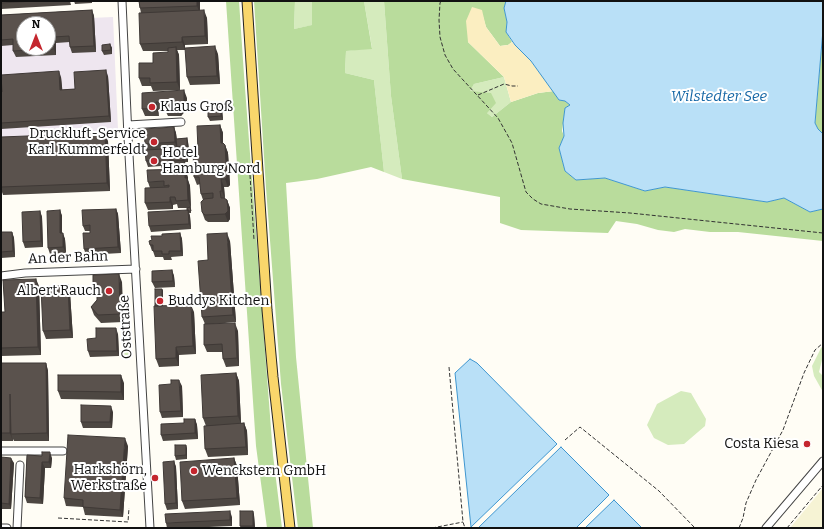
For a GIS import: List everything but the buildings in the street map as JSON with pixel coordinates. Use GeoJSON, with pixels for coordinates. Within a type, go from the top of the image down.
{"type":"FeatureCollection","features":[{"type":"Feature","properties":{"kind":"main road"},"geometry":{"type":"LineString","coordinates":[[247,1],[267,310],[290,528]]}},
{"type":"Feature","properties":{"kind":"street","name":"Oststraße"},"geometry":{"type":"LineString","coordinates":[[122,1],[150,528]]}},
{"type":"Feature","properties":{"kind":"street"},"geometry":{"type":"LineString","coordinates":[[128,125],[181,122]]}},
{"type":"Feature","properties":{"kind":"street","name":"An der Bahn"},"geometry":{"type":"LineString","coordinates":[[1,276],[25,273],[136,269]]}},
{"type":"Feature","properties":{"kind":"street"},"geometry":{"type":"LineString","coordinates":[[1,451],[63,451]]}},
{"type":"Feature","properties":{"kind":"street"},"geometry":{"type":"LineString","coordinates":[[766,528],[823,461]]}},
{"type":"Feature","properties":{"kind":"street"},"geometry":{"type":"LineString","coordinates":[[17,528],[20,465]]}},
{"type":"Feature","properties":{"kind":"street"},"geometry":{"type":"LineString","coordinates":[[1,528],[7,528]]}},
{"type":"Feature","properties":{"kind":"path"},"geometry":{"type":"LineString","coordinates":[[441,1],[439,20],[440,37],[446,55],[453,69],[498,118],[512,143],[526,192],[541,204],[570,209],[630,213],[823,233]]}},
{"type":"Feature","properties":{"kind":"path"},"geometry":{"type":"LineString","coordinates":[[478,95],[504,84],[518,86]]}},
{"type":"Feature","properties":{"kind":"path"},"geometry":{"type":"LineString","coordinates":[[739,528],[746,503],[756,480],[783,430],[804,373],[815,350],[823,343]]}},
{"type":"Feature","properties":{"kind":"path"},"geometry":{"type":"LineString","coordinates":[[449,367],[463,522],[466,528]]}},
{"type":"Feature","properties":{"kind":"path"},"geometry":{"type":"LineString","coordinates":[[566,440],[580,427],[659,491],[695,528]]}},
{"type":"Feature","properties":{"kind":"path"},"geometry":{"type":"LineString","coordinates":[[788,528],[823,485]]}},
{"type":"Feature","properties":{"kind":"path"},"geometry":{"type":"LineString","coordinates":[[58,518],[128,522],[129,508]]}},
{"type":"Feature","properties":{"kind":"path"},"geometry":{"type":"LineString","coordinates":[[432,528],[463,522]]}},
{"type":"Feature","properties":{"kind":"shaded area"},"geometry":{"type":"Polygon","coordinates":[[[113,17],[118,130],[1,138],[1,22],[16,21],[16,56],[56,56],[56,20],[113,17]]]}},
{"type":"Feature","properties":{"kind":"shaded area"},"geometry":{"type":"Polygon","coordinates":[[[823,488],[823,528],[790,528],[823,488]]]}},
{"type":"Feature","properties":{"kind":"green space"},"geometry":{"type":"Polygon","coordinates":[[[226,1],[239,1],[273,455],[282,528],[267,528],[256,446],[226,1]]]}},
{"type":"Feature","properties":{"kind":"green space"},"geometry":{"type":"Polygon","coordinates":[[[254,1],[295,1],[294,29],[312,25],[312,1],[364,1],[372,49],[346,51],[345,73],[374,80],[384,172],[371,167],[317,179],[286,183],[296,357],[313,528],[298,528],[281,384],[254,1]]]}},
{"type":"Feature","properties":{"kind":"green space"},"geometry":{"type":"Polygon","coordinates":[[[295,1],[312,1],[313,25],[294,29],[295,1]]]}},
{"type":"Feature","properties":{"kind":"green space"},"geometry":{"type":"Polygon","coordinates":[[[364,1],[384,1],[391,96],[402,179],[384,172],[374,80],[345,73],[346,51],[372,48],[364,1]]]}},
{"type":"Feature","properties":{"kind":"green space"},"geometry":{"type":"Polygon","coordinates":[[[384,1],[506,1],[504,8],[507,22],[506,32],[512,42],[508,45],[500,46],[486,27],[481,10],[468,42],[504,77],[474,84],[470,91],[491,93],[496,103],[487,113],[492,117],[511,102],[538,93],[554,91],[559,100],[565,101],[570,105],[565,108],[562,131],[564,136],[559,148],[565,171],[576,180],[605,178],[645,191],[665,187],[767,202],[784,198],[810,212],[823,209],[823,241],[738,232],[710,232],[685,229],[674,232],[616,221],[608,233],[521,230],[500,223],[500,197],[402,179],[391,96],[384,1]]]}},
{"type":"Feature","properties":{"kind":"green space"},"geometry":{"type":"Polygon","coordinates":[[[823,30],[823,134],[815,123],[823,30]]]}},
{"type":"Feature","properties":{"kind":"green space"},"geometry":{"type":"Polygon","coordinates":[[[504,77],[511,102],[492,117],[469,92],[474,84],[504,77]]]}},
{"type":"Feature","properties":{"kind":"green space"},"geometry":{"type":"Polygon","coordinates":[[[823,346],[823,356],[819,372],[823,376],[823,392],[814,376],[812,366],[823,346]]]}},
{"type":"Feature","properties":{"kind":"green space"},"geometry":{"type":"Polygon","coordinates":[[[123,347],[131,348],[131,359],[123,359],[123,347]]]}},
{"type":"Feature","properties":{"kind":"green space"},"geometry":{"type":"Polygon","coordinates":[[[681,391],[691,393],[706,419],[705,426],[684,444],[668,445],[654,438],[647,425],[657,404],[681,391]]]}},
{"type":"Feature","properties":{"kind":"sand"},"geometry":{"type":"Polygon","coordinates":[[[472,7],[482,10],[486,27],[500,46],[508,45],[512,42],[531,61],[554,91],[538,93],[511,102],[504,77],[468,42],[466,21],[472,7]]]}},
{"type":"Feature","properties":{"kind":"water","name":"Wilstedter See"},"geometry":{"type":"Polygon","coordinates":[[[506,1],[823,1],[823,30],[815,123],[823,134],[823,209],[810,212],[784,198],[767,202],[665,187],[645,191],[605,178],[576,180],[565,171],[559,148],[564,136],[563,123],[565,108],[570,105],[565,101],[559,100],[531,61],[515,45],[506,32],[507,22],[504,8],[506,1]]]}},
{"type":"Feature","properties":{"kind":"water"},"geometry":{"type":"Polygon","coordinates":[[[470,359],[477,363],[557,444],[471,527],[455,373],[470,359]]]}},
{"type":"Feature","properties":{"kind":"water"},"geometry":{"type":"Polygon","coordinates":[[[561,447],[609,495],[576,528],[478,528],[561,447]]]}},
{"type":"Feature","properties":{"kind":"water"},"geometry":{"type":"Polygon","coordinates":[[[614,500],[642,528],[585,528],[614,500]]]}},
{"type":"Feature","properties":{"kind":"place","name":"Klaus Groß"},"geometry":{"type":"Point","coordinates":[152,107]}},
{"type":"Feature","properties":{"kind":"place","name":"Druckluft-Service Karl Kummerfeldt"},"geometry":{"type":"Point","coordinates":[154,142]}},
{"type":"Feature","properties":{"kind":"place","name":"Hotel Hamburg Nord"},"geometry":{"type":"Point","coordinates":[154,161]}},
{"type":"Feature","properties":{"kind":"place","name":"Albert Rauch"},"geometry":{"type":"Point","coordinates":[109,291]}},
{"type":"Feature","properties":{"kind":"place","name":"Buddys Kitchen"},"geometry":{"type":"Point","coordinates":[160,301]}},
{"type":"Feature","properties":{"kind":"place","name":"Costa Kiesa"},"geometry":{"type":"Point","coordinates":[807,444]}},
{"type":"Feature","properties":{"kind":"place","name":"Wenckstern GmbH"},"geometry":{"type":"Point","coordinates":[194,471]}},
{"type":"Feature","properties":{"kind":"place","name":"Harkshörn, Werkstraße"},"geometry":{"type":"Point","coordinates":[155,478]}}]}
